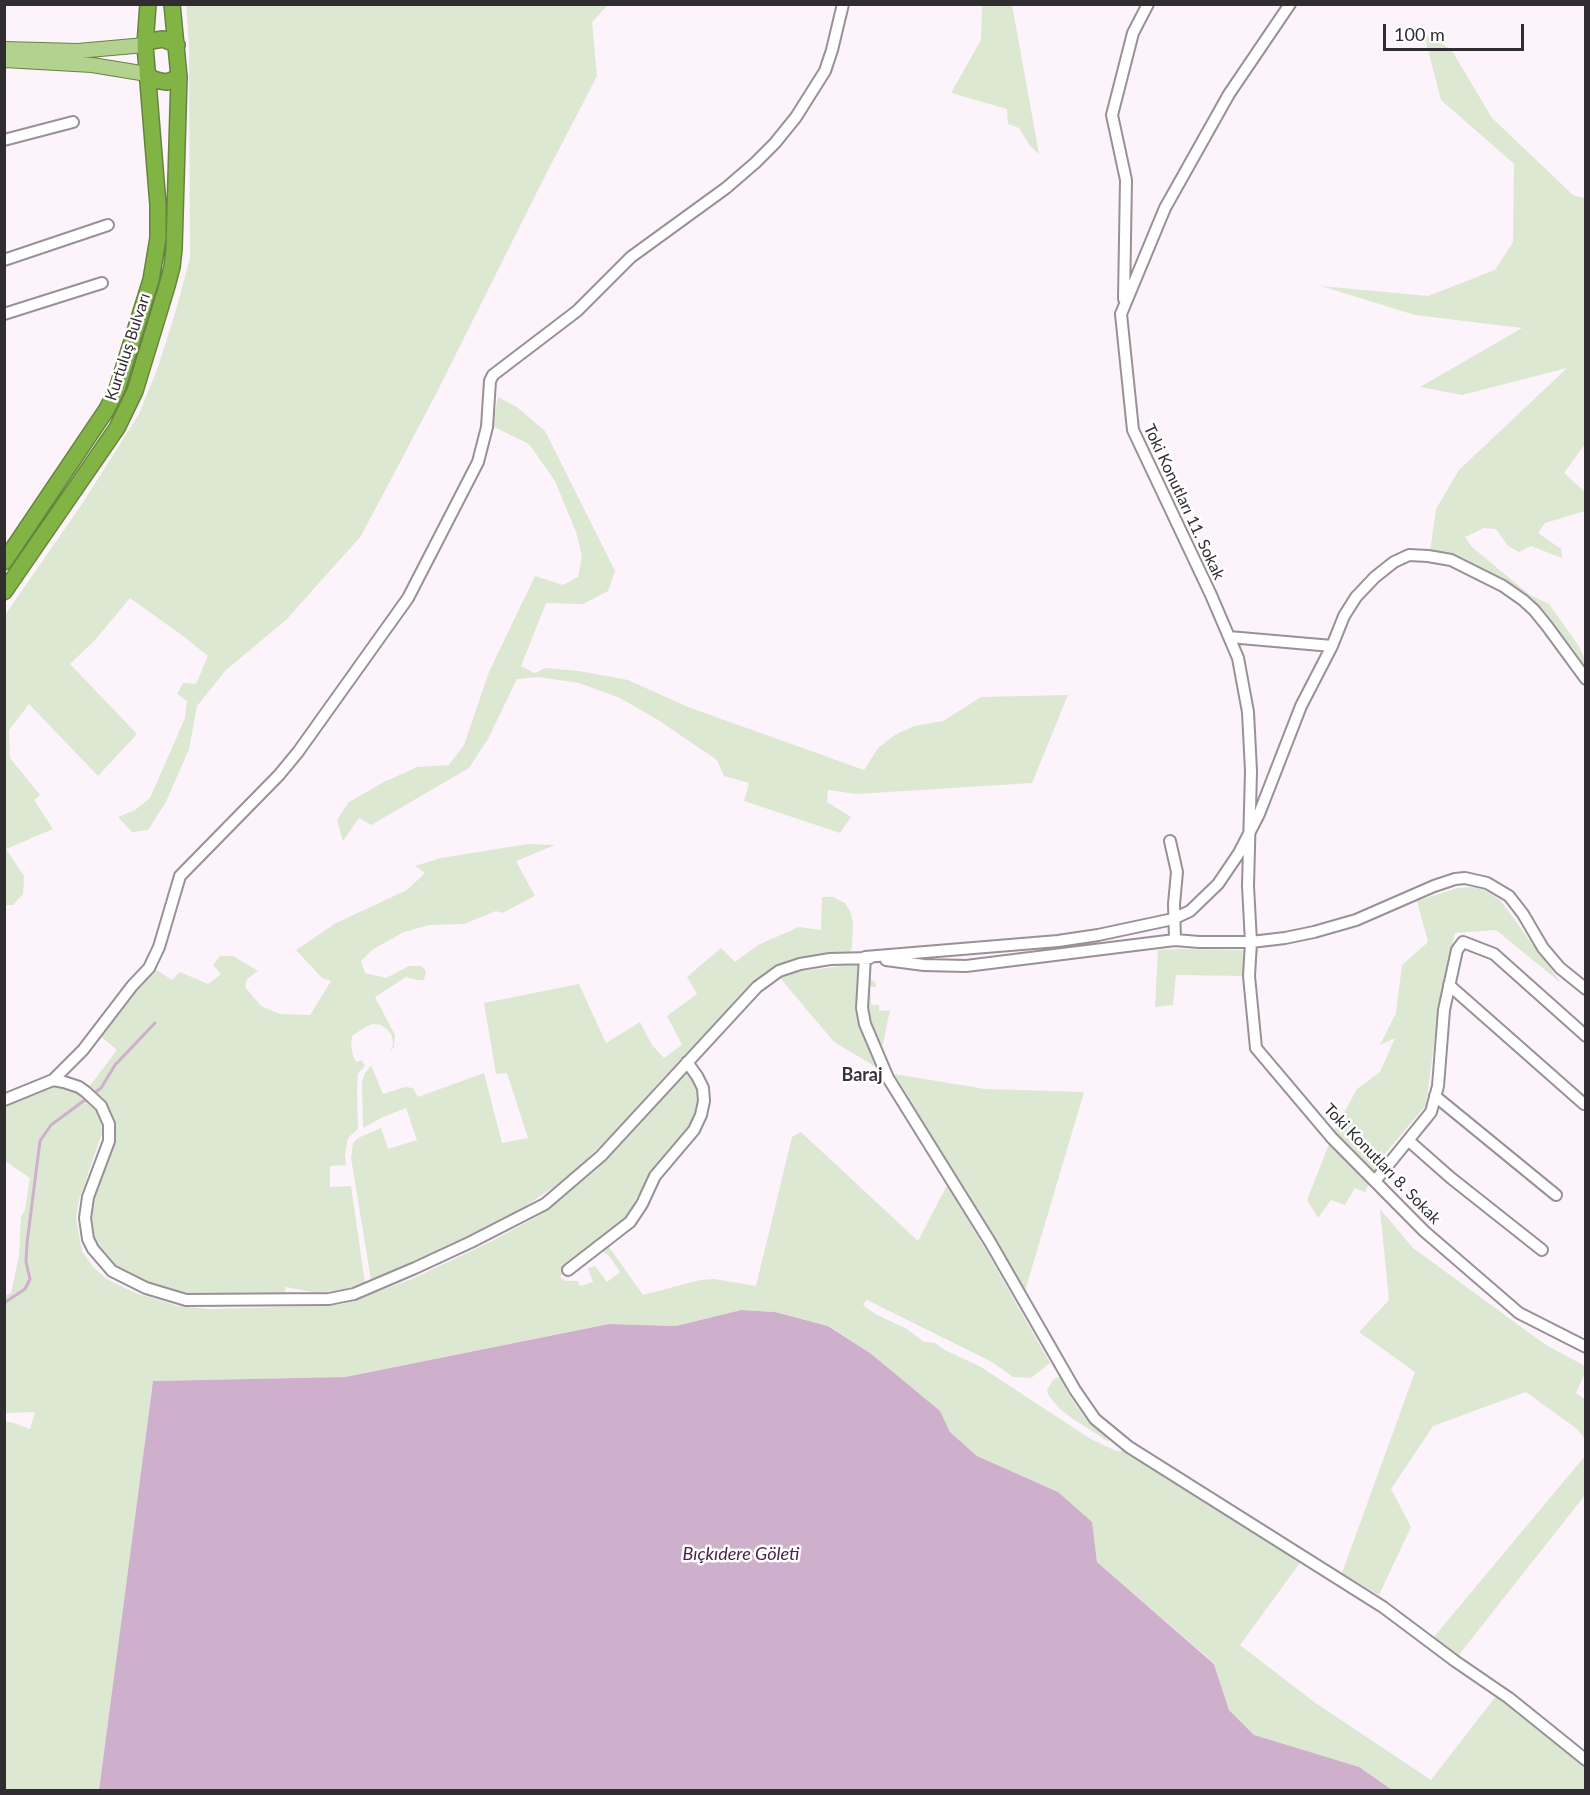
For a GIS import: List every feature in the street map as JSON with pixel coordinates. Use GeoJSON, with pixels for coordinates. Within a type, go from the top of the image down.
{"type":"FeatureCollection","features":[{"type":"Feature","properties":{"kind":"highway"},"geometry":{"type":"LineString","coordinates":[[148,4],[147,74],[153,79],[167,82],[179,77],[172,4]]}},
{"type":"Feature","properties":{"kind":"highway"},"geometry":{"type":"LineString","coordinates":[[146,45],[151,41],[163,39],[177,45]]}},
{"type":"Feature","properties":{"kind":"highway","name":"Kurtuluş Bulvarı"},"geometry":{"type":"LineString","coordinates":[[4,562],[107,409],[117,389],[152,280],[158,238],[158,205],[147,74]]}},
{"type":"Feature","properties":{"kind":"highway","name":"Kurtuluş Bulvarı"},"geometry":{"type":"LineString","coordinates":[[4,592],[117,428],[135,391],[172,267],[179,77]]}},
{"type":"Feature","properties":{"kind":"main road"},"geometry":{"type":"LineString","coordinates":[[4,49],[78,51],[146,45]]}},
{"type":"Feature","properties":{"kind":"main road"},"geometry":{"type":"LineString","coordinates":[[4,60],[92,64],[147,74]]}},
{"type":"Feature","properties":{"kind":"street"},"geometry":{"type":"LineString","coordinates":[[4,1100],[52,1080],[83,1050],[132,986],[149,968],[159,947],[180,876],[279,775],[408,598],[478,462],[487,427],[490,381],[493,375],[576,311],[631,257],[726,188],[776,142],[796,117],[825,70],[843,4]]}},
{"type":"Feature","properties":{"kind":"street"},"geometry":{"type":"LineString","coordinates":[[1124,305],[1126,180],[1113,115],[1133,33],[1148,4]]}},
{"type":"Feature","properties":{"kind":"street","name":"Toki Konutları 11. Sokak"},"geometry":{"type":"LineString","coordinates":[[1251,942],[1248,886],[1251,771],[1248,712],[1238,658],[1211,595],[1132,430],[1120,314],[1165,208],[1229,94],[1290,4]]}},
{"type":"Feature","properties":{"kind":"street"},"geometry":{"type":"LineString","coordinates":[[4,140],[73,122]]}},
{"type":"Feature","properties":{"kind":"street"},"geometry":{"type":"LineString","coordinates":[[4,260],[108,225]]}},
{"type":"Feature","properties":{"kind":"street"},"geometry":{"type":"LineString","coordinates":[[4,314],[102,283]]}},
{"type":"Feature","properties":{"kind":"street"},"geometry":{"type":"LineString","coordinates":[[52,1080],[72,1084],[86,1092],[101,1106],[109,1124],[108,1141],[88,1197],[85,1218],[88,1239],[93,1249],[112,1271],[146,1288],[186,1300],[318,1300],[344,1296],[369,1288],[471,1242],[545,1204],[601,1156],[757,987],[779,971],[800,964],[830,959],[1058,941],[1129,930],[1173,919],[1190,911],[1218,884],[1239,853],[1259,814],[1300,706],[1332,646],[1344,616],[1356,597],[1375,577],[1394,562],[1409,555],[1451,560],[1503,586],[1534,610],[1586,679]]}},
{"type":"Feature","properties":{"kind":"street"},"geometry":{"type":"LineString","coordinates":[[1229,637],[1332,646]]}},
{"type":"Feature","properties":{"kind":"street"},"geometry":{"type":"LineString","coordinates":[[1170,841],[1176,872],[1173,919],[1175,940]]}},
{"type":"Feature","properties":{"kind":"street"},"geometry":{"type":"LineString","coordinates":[[865,957],[924,965],[966,966],[1175,940],[1251,942],[1285,938],[1337,926],[1377,912],[1434,886],[1465,878],[1487,883],[1509,896],[1554,961],[1586,989]]}},
{"type":"Feature","properties":{"kind":"street","name":"Toki Konutları 8. Sokak"},"geometry":{"type":"LineString","coordinates":[[1251,942],[1249,976],[1256,1048],[1332,1138],[1424,1230],[1519,1313],[1586,1347]]}},
{"type":"Feature","properties":{"kind":"street"},"geometry":{"type":"LineString","coordinates":[[1375,1181],[1431,1113],[1438,1086],[1444,1010],[1457,950],[1463,942],[1494,954],[1586,1036]]}},
{"type":"Feature","properties":{"kind":"street"},"geometry":{"type":"LineString","coordinates":[[865,957],[863,1016],[873,1046],[888,1078],[990,1242],[1075,1390],[1095,1419],[1146,1459],[1383,1607],[1509,1698],[1586,1760]]}},
{"type":"Feature","properties":{"kind":"street"},"geometry":{"type":"LineString","coordinates":[[1449,985],[1584,1104]]}},
{"type":"Feature","properties":{"kind":"street"},"geometry":{"type":"LineString","coordinates":[[568,1270],[630,1222],[642,1204],[655,1176],[694,1130],[704,1101],[703,1088],[698,1076],[687,1062]]}},
{"type":"Feature","properties":{"kind":"street"},"geometry":{"type":"LineString","coordinates":[[1435,1096],[1556,1195]]}},
{"type":"Feature","properties":{"kind":"street"},"geometry":{"type":"LineString","coordinates":[[1409,1141],[1451,1178],[1542,1250]]}},
{"type":"Feature","properties":{"kind":"green space"},"geometry":{"type":"Polygon","coordinates":[[[186,5],[608,5],[592,22],[597,76],[435,396],[361,536],[286,620],[226,670],[197,706],[189,749],[166,802],[148,830],[132,832],[118,817],[135,810],[150,798],[185,718],[187,701],[177,694],[183,683],[196,684],[208,656],[183,636],[130,598],[95,640],[70,664],[137,734],[98,776],[29,704],[9,730],[10,758],[40,795],[34,800],[53,829],[6,849],[24,876],[23,894],[13,905],[5,905],[5,615],[82,504],[139,414],[158,367],[176,310],[190,258],[189,46],[186,5]]]}},
{"type":"Feature","properties":{"kind":"green space"},"geometry":{"type":"Polygon","coordinates":[[[982,5],[1012,5],[1039,154],[1030,146],[1019,128],[1008,124],[1007,109],[951,93],[981,40],[982,5]]]}},
{"type":"Feature","properties":{"kind":"green space"},"geometry":{"type":"Polygon","coordinates":[[[1424,34],[1451,49],[1492,118],[1573,195],[1585,198],[1585,444],[1564,473],[1585,492],[1585,511],[1545,523],[1538,533],[1561,549],[1562,558],[1531,546],[1519,552],[1508,546],[1496,529],[1484,528],[1465,537],[1472,547],[1530,595],[1549,604],[1578,645],[1585,659],[1585,672],[1540,609],[1495,575],[1463,558],[1430,551],[1436,509],[1459,470],[1567,368],[1462,395],[1420,387],[1522,328],[1415,315],[1321,286],[1428,296],[1495,270],[1513,242],[1514,164],[1441,100],[1424,34]]]}},
{"type":"Feature","properties":{"kind":"green space"},"geometry":{"type":"Polygon","coordinates":[[[498,397],[517,407],[545,431],[615,571],[608,591],[583,604],[546,603],[521,666],[535,673],[545,668],[579,671],[628,680],[688,707],[864,770],[878,748],[895,735],[914,726],[943,721],[981,697],[1068,695],[1032,783],[856,794],[828,790],[827,802],[851,817],[840,833],[744,801],[749,783],[724,776],[717,760],[658,720],[620,698],[579,683],[539,677],[517,679],[488,739],[469,768],[371,825],[359,818],[343,841],[337,820],[349,802],[417,767],[449,765],[464,745],[489,672],[535,576],[563,585],[578,577],[582,556],[576,532],[555,481],[529,444],[492,426],[498,397]]]}},
{"type":"Feature","properties":{"kind":"green space"},"geometry":{"type":"Polygon","coordinates":[[[528,844],[555,845],[516,861],[535,896],[502,913],[496,911],[464,924],[429,925],[404,932],[372,950],[361,961],[365,973],[386,978],[409,966],[421,966],[426,971],[424,980],[406,977],[375,997],[395,1035],[394,1047],[390,1052],[393,1045],[392,1036],[381,1025],[373,1024],[365,1027],[352,1036],[351,1046],[356,1062],[362,1060],[365,1066],[358,1074],[358,1129],[348,1138],[346,1165],[330,1166],[330,1187],[351,1186],[365,1283],[346,1289],[318,1293],[286,1287],[284,1293],[188,1294],[142,1281],[109,1262],[97,1248],[92,1236],[90,1218],[91,1204],[111,1153],[116,1125],[110,1109],[89,1087],[117,1050],[100,1036],[139,984],[155,969],[172,980],[180,972],[208,984],[221,974],[213,965],[220,956],[233,956],[258,971],[247,979],[245,987],[261,1006],[280,1014],[310,1015],[331,981],[322,978],[296,950],[336,923],[407,890],[425,873],[415,866],[441,858],[528,844]]]}},
{"type":"Feature","properties":{"kind":"green space"},"geometry":{"type":"Polygon","coordinates":[[[1474,887],[1500,900],[1561,983],[1496,930],[1455,933],[1440,999],[1426,1105],[1379,1161],[1365,1192],[1355,1188],[1345,1205],[1331,1200],[1318,1218],[1307,1200],[1335,1129],[1357,1089],[1380,1072],[1395,1038],[1380,1045],[1396,1013],[1402,965],[1428,942],[1417,901],[1457,888],[1474,887]]]}},
{"type":"Feature","properties":{"kind":"green space"},"geometry":{"type":"Polygon","coordinates":[[[822,897],[833,897],[845,903],[850,911],[853,922],[850,952],[794,960],[774,967],[757,979],[660,1081],[621,1126],[569,1176],[516,1213],[371,1280],[351,1158],[353,1143],[358,1138],[381,1128],[388,1149],[417,1140],[406,1108],[363,1128],[362,1082],[371,1065],[383,1094],[405,1087],[413,1088],[418,1097],[484,1073],[502,1143],[528,1138],[507,1073],[496,1074],[484,1003],[579,984],[606,1043],[640,1022],[652,1045],[664,1058],[682,1045],[667,1016],[697,994],[687,977],[721,948],[735,962],[758,945],[799,927],[821,930],[822,897]]]}},
{"type":"Feature","properties":{"kind":"green space"},"geometry":{"type":"Polygon","coordinates":[[[1257,949],[1259,951],[1245,976],[1176,975],[1173,1005],[1155,1007],[1158,950],[1257,949]]]}},
{"type":"Feature","properties":{"kind":"green space"},"geometry":{"type":"Polygon","coordinates":[[[859,965],[857,1001],[860,1028],[876,1067],[834,1042],[780,978],[795,972],[859,965]]]}},
{"type":"Feature","properties":{"kind":"green space"},"geometry":{"type":"Polygon","coordinates":[[[870,979],[876,983],[876,987],[870,987],[871,1005],[879,1005],[879,1011],[890,1010],[882,1048],[871,1024],[866,1005],[867,983],[870,979]]]}},
{"type":"Feature","properties":{"kind":"green space"},"geometry":{"type":"Polygon","coordinates":[[[688,1071],[695,1079],[700,1102],[692,1126],[647,1182],[636,1198],[627,1218],[617,1229],[566,1267],[560,1277],[566,1281],[578,1281],[580,1286],[593,1282],[588,1268],[595,1266],[607,1282],[620,1272],[609,1256],[602,1251],[609,1247],[643,1295],[700,1280],[714,1279],[756,1286],[792,1137],[801,1132],[918,1241],[947,1185],[1050,1363],[1031,1378],[1013,1377],[992,1362],[867,1300],[863,1305],[875,1314],[907,1329],[924,1342],[935,1343],[981,1367],[1089,1438],[1116,1451],[1124,1451],[1302,1560],[1240,1645],[1314,1702],[1431,1780],[1496,1696],[1586,1764],[1585,1790],[1264,1790],[1278,1743],[1254,1735],[1229,1710],[1214,1663],[1097,1562],[1091,1522],[1058,1492],[977,1456],[950,1432],[939,1411],[870,1353],[829,1326],[775,1312],[741,1310],[676,1326],[609,1324],[345,1377],[153,1381],[99,1790],[5,1790],[5,1422],[30,1429],[35,1412],[5,1413],[5,1296],[11,1293],[19,1256],[21,1217],[25,1210],[30,1178],[5,1161],[5,1106],[48,1088],[59,1087],[78,1093],[96,1110],[101,1119],[102,1133],[79,1200],[76,1218],[82,1251],[93,1267],[107,1279],[133,1292],[178,1306],[209,1309],[321,1306],[343,1304],[412,1279],[540,1215],[596,1170],[688,1071]]]}},
{"type":"Feature","properties":{"kind":"green space"},"geometry":{"type":"Polygon","coordinates":[[[894,1074],[985,1089],[1084,1092],[1025,1291],[894,1074]]]}},
{"type":"Feature","properties":{"kind":"green space"},"geometry":{"type":"Polygon","coordinates":[[[1380,1209],[1413,1248],[1546,1345],[1585,1366],[1585,1373],[1576,1393],[1585,1399],[1586,1440],[1577,1429],[1526,1392],[1433,1426],[1391,1489],[1411,1527],[1379,1595],[1342,1573],[1415,1372],[1359,1332],[1389,1300],[1380,1209]]]}},
{"type":"Feature","properties":{"kind":"green space"},"geometry":{"type":"Polygon","coordinates":[[[1060,1376],[1068,1394],[1083,1415],[1109,1442],[1073,1419],[1049,1396],[1047,1390],[1053,1380],[1060,1376]]]}},
{"type":"Feature","properties":{"kind":"green space"},"geometry":{"type":"Polygon","coordinates":[[[1585,1456],[1585,1495],[1458,1656],[1433,1638],[1585,1456]]]}},
{"type":"Feature","properties":{"kind":"water","name":"Bıçkıdere Göleti"},"geometry":{"type":"Polygon","coordinates":[[[741,1310],[775,1312],[828,1326],[870,1353],[940,1411],[950,1432],[977,1456],[1058,1492],[1092,1522],[1097,1562],[1214,1664],[1229,1710],[1254,1735],[1359,1767],[1392,1790],[99,1790],[153,1381],[345,1377],[609,1324],[676,1326],[741,1310]]]}},
{"type":"Feature","properties":{"kind":"waterway"},"geometry":{"type":"LineString","coordinates":[[4,1303],[25,1289],[30,1279],[26,1262],[27,1243],[40,1141],[51,1125],[101,1088],[115,1065],[155,1023]]}},
{"type":"Feature","properties":{"kind":"district","name":"Baraj"},"geometry":{"type":"Point","coordinates":[862,1075]}}]}
